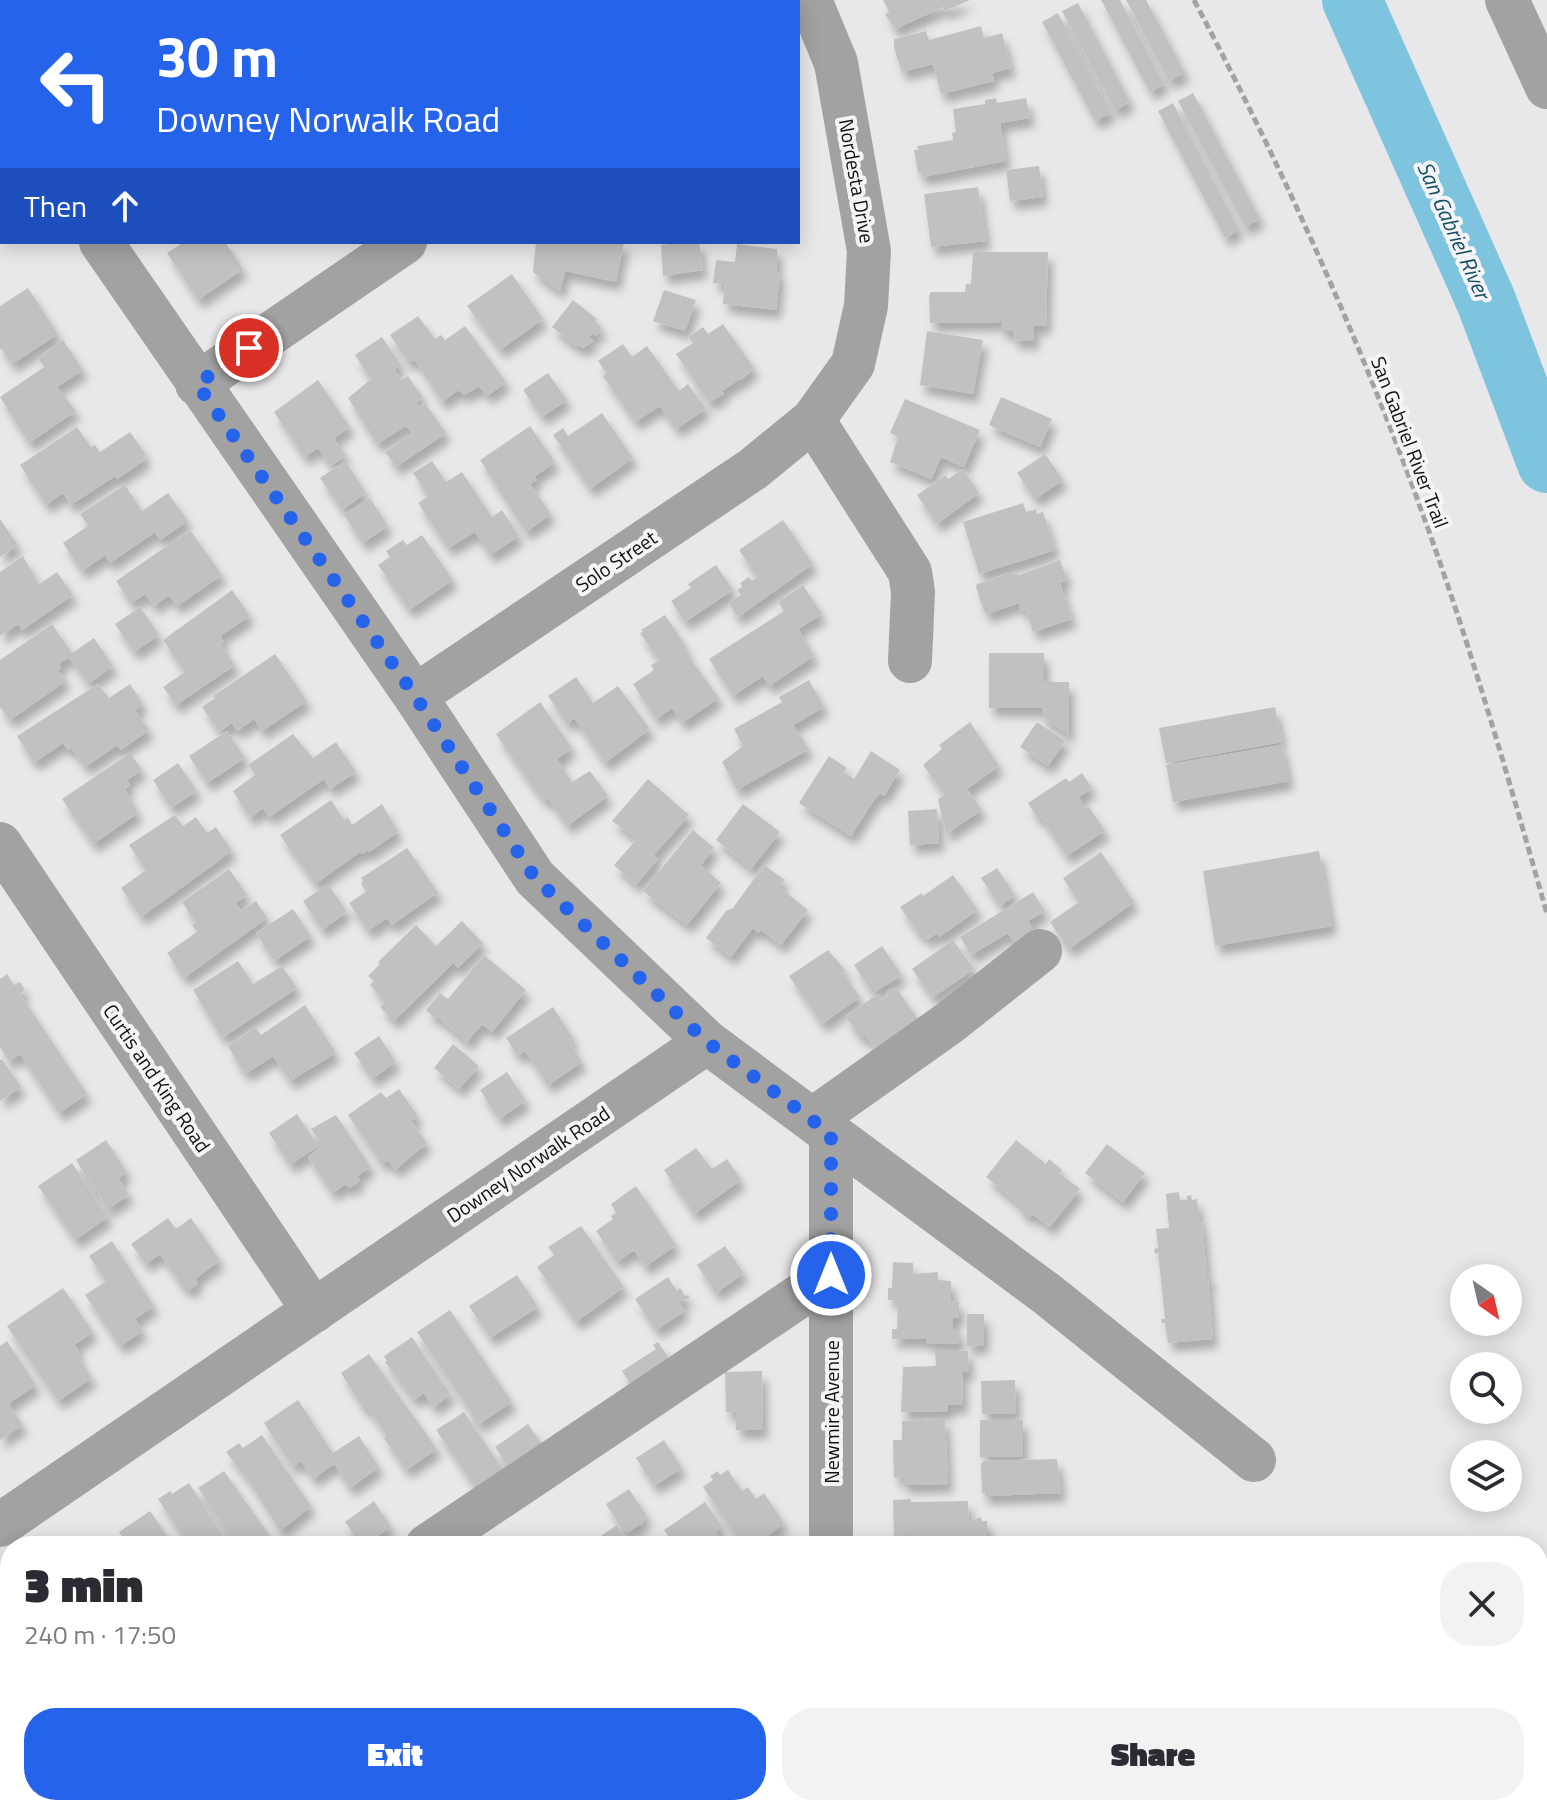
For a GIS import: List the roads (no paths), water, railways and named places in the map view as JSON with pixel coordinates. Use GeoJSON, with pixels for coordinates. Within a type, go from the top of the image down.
{"type":"FeatureCollection","features":[{"type":"Feature","properties":{"kind":"street","name":"Nordesta Drive"},"geometry":{"type":"LineString","coordinates":[[810,0],[836,63],[869,251],[866,306],[853,364],[813,420]]}},
{"type":"Feature","properties":{"kind":"street"},"geometry":{"type":"LineString","coordinates":[[1507,0],[1547,87]]}},
{"type":"Feature","properties":{"kind":"street"},"geometry":{"type":"LineString","coordinates":[[102,244],[415,696],[535,878],[707,1042],[1047,1294],[1254,1460]]}},
{"type":"Feature","properties":{"kind":"street"},"geometry":{"type":"LineString","coordinates":[[197,384],[402,244]]}},
{"type":"Feature","properties":{"kind":"street"},"geometry":{"type":"LineString","coordinates":[[813,420],[910,572],[913,592],[910,661]]}},
{"type":"Feature","properties":{"kind":"street","name":"Solo Street"},"geometry":{"type":"LineString","coordinates":[[415,696],[753,469],[813,420]]}},
{"type":"Feature","properties":{"kind":"street","name":"Curtis and King Road"},"geometry":{"type":"LineString","coordinates":[[0,844],[13,891],[314,1311]]}},
{"type":"Feature","properties":{"kind":"street"},"geometry":{"type":"LineString","coordinates":[[822,1127],[1040,951]]}},
{"type":"Feature","properties":{"kind":"street","name":"Downey Norwalk Road"},"geometry":{"type":"LineString","coordinates":[[0,1525],[707,1042]]}},
{"type":"Feature","properties":{"kind":"street","name":"Newmire Avenue"},"geometry":{"type":"LineString","coordinates":[[822,1127],[831,1275],[831,1536]]}},
{"type":"Feature","properties":{"kind":"street"},"geometry":{"type":"LineString","coordinates":[[442,1536],[831,1275]]}},
{"type":"Feature","properties":{"kind":"waterway","name":"San Gabriel River"},"geometry":{"type":"LineString","coordinates":[[1352,0],[1486,301],[1547,463]]}}]}
